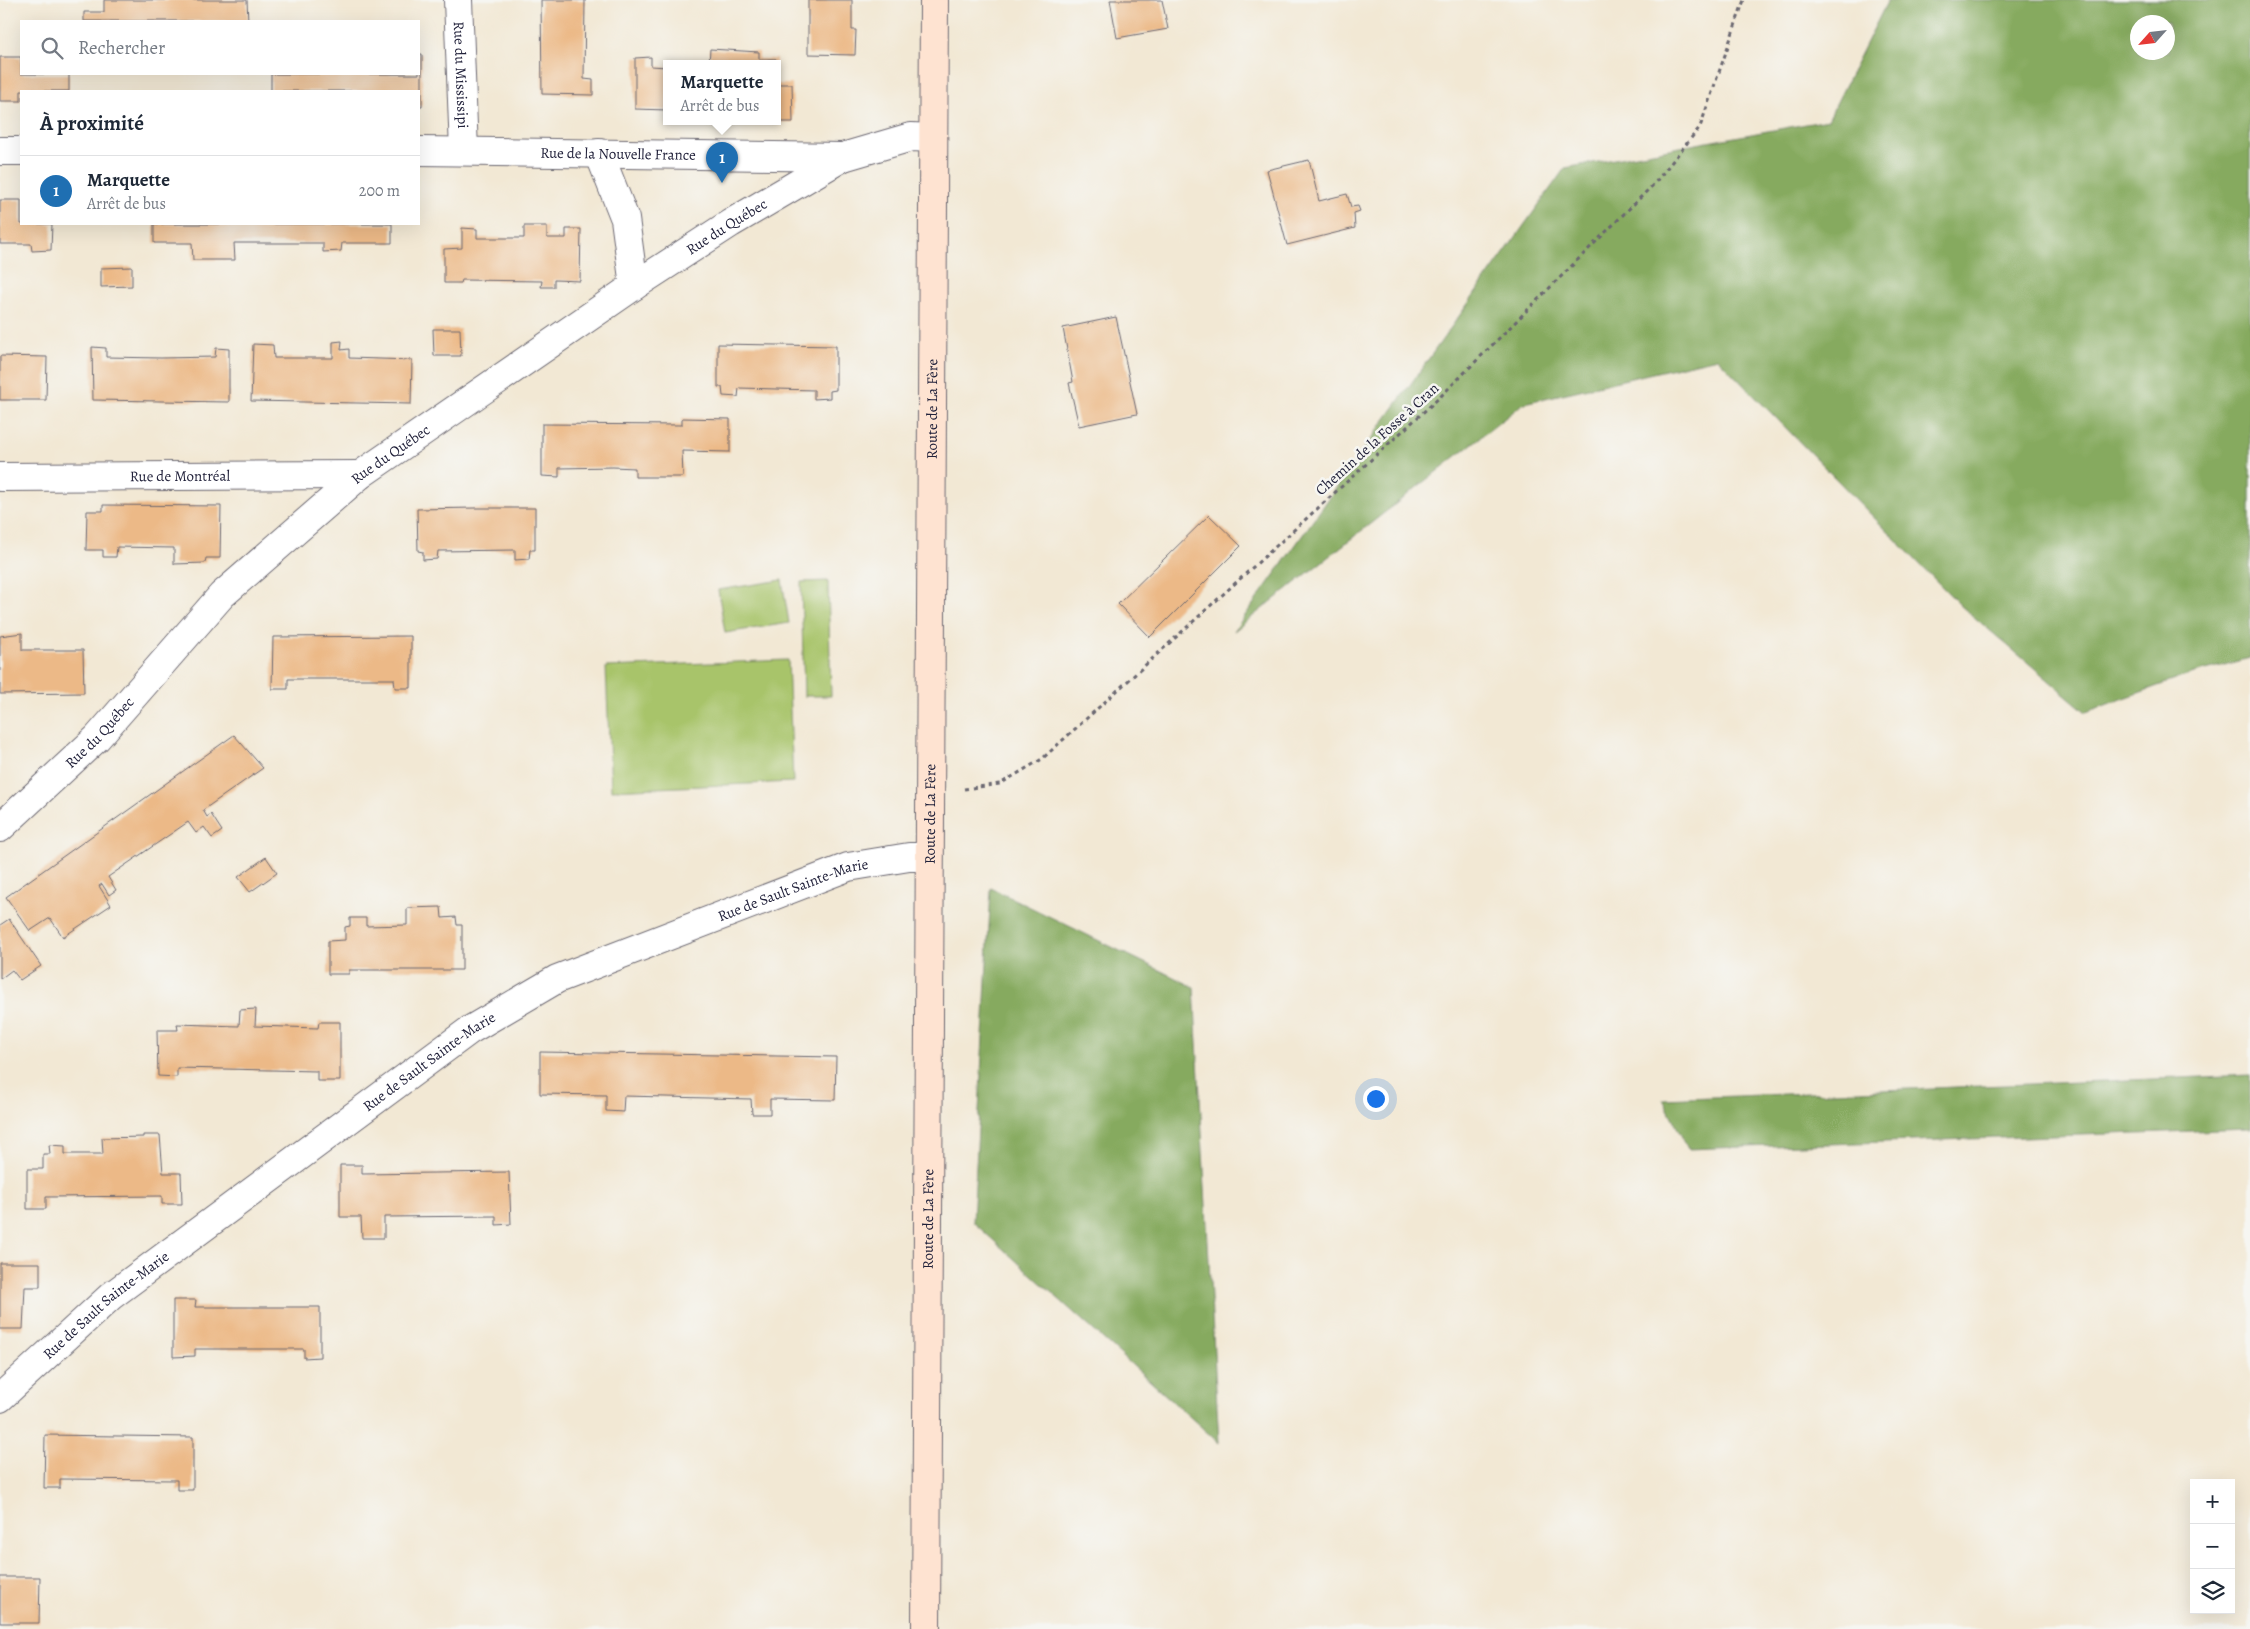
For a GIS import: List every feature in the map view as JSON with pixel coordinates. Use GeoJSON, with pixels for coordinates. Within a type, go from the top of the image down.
{"type":"FeatureCollection","features":[{"type":"Feature","properties":{"kind":"main road","name":"Route de La Fère"},"geometry":{"type":"LineString","coordinates":[[926,1629],[934,0]]}},
{"type":"Feature","properties":{"kind":"street","name":"Rue du Mississipi"},"geometry":{"type":"LineString","coordinates":[[458,0],[464,151]]}},
{"type":"Feature","properties":{"kind":"street","name":"Rue de la Nouvelle France"},"geometry":{"type":"LineString","coordinates":[[420,151],[843,157],[912,137],[933,138]]}},
{"type":"Feature","properties":{"kind":"street"},"geometry":{"type":"LineString","coordinates":[[0,151],[20,151]]}},
{"type":"Feature","properties":{"kind":"street"},"geometry":{"type":"LineString","coordinates":[[599,153],[625,219],[634,286]]}},
{"type":"Feature","properties":{"kind":"street","name":"Rue du Québec"},"geometry":{"type":"LineString","coordinates":[[0,828],[97,738],[222,595],[360,475],[634,286],[731,223],[843,157]]}},
{"type":"Feature","properties":{"kind":"street","name":"Rue de Montréal"},"geometry":{"type":"LineString","coordinates":[[0,477],[360,475]]}},
{"type":"Feature","properties":{"kind":"street","name":"Rue de Sault Sainte-Marie"},"geometry":{"type":"LineString","coordinates":[[0,1398],[111,1296],[470,1030],[557,979],[848,867],[909,857],[929,857]]}},
{"type":"Feature","properties":{"kind":"path","name":"Chemin de la Fosse à Cran"},"geometry":{"type":"LineString","coordinates":[[929,794],[1000,784],[1042,759],[1440,397],[1654,184],[1700,126],[1744,0]]}},
{"type":"Feature","properties":{"kind":"green space"},"geometry":{"type":"Polygon","coordinates":[[[1888,0],[2250,0],[2250,658],[2191,674],[2086,712],[1961,606],[1717,358],[1524,403],[1234,631],[1565,168],[1828,120],[1888,0]]]}},
{"type":"Feature","properties":{"kind":"green space"},"geometry":{"type":"Polygon","coordinates":[[[782,580],[789,623],[725,633],[718,590],[782,580]]]}},
{"type":"Feature","properties":{"kind":"green space"},"geometry":{"type":"Polygon","coordinates":[[[828,581],[831,696],[804,696],[801,582],[828,581]]]}},
{"type":"Feature","properties":{"kind":"green space"},"geometry":{"type":"Polygon","coordinates":[[[788,660],[793,782],[611,790],[606,667],[788,660]]]}},
{"type":"Feature","properties":{"kind":"green space"},"geometry":{"type":"Polygon","coordinates":[[[991,888],[1194,987],[1219,1443],[973,1222],[991,888]]]}},
{"type":"Feature","properties":{"kind":"green space"},"geometry":{"type":"Polygon","coordinates":[[[2250,1075],[2250,1129],[1688,1149],[1663,1099],[2250,1075]]]}},
{"type":"Feature","properties":{"kind":"building"},"geometry":{"type":"Polygon","coordinates":[[[104,0],[247,0],[248,20],[84,20],[84,12],[104,12],[104,0]]]}},
{"type":"Feature","properties":{"kind":"building"},"geometry":{"type":"Polygon","coordinates":[[[541,0],[585,0],[584,79],[593,80],[593,95],[542,94],[541,0]]]}},
{"type":"Feature","properties":{"kind":"building"},"geometry":{"type":"Polygon","coordinates":[[[808,0],[852,0],[852,30],[856,30],[855,55],[808,54],[808,0]]]}},
{"type":"Feature","properties":{"kind":"building"},"geometry":{"type":"Polygon","coordinates":[[[1110,0],[1162,0],[1168,29],[1117,38],[1110,0]]]}},
{"type":"Feature","properties":{"kind":"building"},"geometry":{"type":"Polygon","coordinates":[[[710,49],[759,52],[759,59],[776,59],[776,60],[709,60],[710,49]]]}},
{"type":"Feature","properties":{"kind":"building"},"geometry":{"type":"Polygon","coordinates":[[[420,54],[422,54],[422,106],[420,106],[420,90],[271,90],[271,75],[420,75],[420,54]]]}},
{"type":"Feature","properties":{"kind":"building"},"geometry":{"type":"Polygon","coordinates":[[[0,57],[20,57],[20,75],[69,75],[69,90],[20,90],[20,101],[0,101],[0,57]]]}},
{"type":"Feature","properties":{"kind":"building"},"geometry":{"type":"Polygon","coordinates":[[[651,57],[651,66],[663,67],[663,110],[635,109],[635,58],[651,57]]]}},
{"type":"Feature","properties":{"kind":"building"},"geometry":{"type":"Polygon","coordinates":[[[781,84],[792,84],[793,122],[781,122],[781,84]]]}},
{"type":"Feature","properties":{"kind":"building"},"geometry":{"type":"Polygon","coordinates":[[[1309,160],[1319,201],[1347,194],[1351,207],[1358,206],[1360,211],[1354,213],[1355,228],[1287,245],[1267,170],[1309,160]]]}},
{"type":"Feature","properties":{"kind":"building"},"geometry":{"type":"Polygon","coordinates":[[[0,200],[20,200],[20,225],[52,225],[51,250],[32,251],[31,244],[0,244],[0,200]]]}},
{"type":"Feature","properties":{"kind":"building"},"geometry":{"type":"Polygon","coordinates":[[[154,225],[392,225],[392,243],[342,243],[341,251],[323,252],[323,243],[234,243],[235,260],[193,260],[192,243],[154,243],[154,225]]]}},
{"type":"Feature","properties":{"kind":"building"},"geometry":{"type":"Polygon","coordinates":[[[524,226],[547,226],[547,238],[566,238],[566,229],[581,229],[580,281],[554,280],[554,287],[541,287],[542,281],[462,280],[461,283],[444,283],[444,249],[462,248],[462,228],[477,229],[477,238],[524,238],[524,226]]]}},
{"type":"Feature","properties":{"kind":"building"},"geometry":{"type":"Polygon","coordinates":[[[132,267],[132,286],[101,287],[101,268],[132,267]]]}},
{"type":"Feature","properties":{"kind":"building"},"geometry":{"type":"Polygon","coordinates":[[[1116,317],[1137,414],[1079,426],[1069,383],[1073,382],[1063,328],[1116,317]]]}},
{"type":"Feature","properties":{"kind":"building"},"geometry":{"type":"Polygon","coordinates":[[[433,329],[460,329],[461,356],[434,356],[433,329]]]}},
{"type":"Feature","properties":{"kind":"building"},"geometry":{"type":"Polygon","coordinates":[[[342,341],[341,350],[349,349],[349,358],[412,360],[411,404],[251,401],[253,344],[273,345],[274,358],[333,358],[333,342],[342,341]]]}},
{"type":"Feature","properties":{"kind":"building"},"geometry":{"type":"Polygon","coordinates":[[[718,344],[836,346],[836,390],[830,391],[830,398],[814,399],[814,390],[739,388],[738,397],[723,396],[722,387],[718,387],[718,344]]]}},
{"type":"Feature","properties":{"kind":"building"},"geometry":{"type":"Polygon","coordinates":[[[92,347],[106,348],[106,357],[161,358],[215,357],[216,348],[229,349],[229,402],[93,400],[92,347]]]}},
{"type":"Feature","properties":{"kind":"building"},"geometry":{"type":"Polygon","coordinates":[[[0,356],[47,357],[46,400],[0,400],[0,356]]]}},
{"type":"Feature","properties":{"kind":"building"},"geometry":{"type":"Polygon","coordinates":[[[682,418],[730,419],[730,452],[682,451],[683,477],[635,477],[635,468],[613,467],[559,468],[559,477],[542,476],[542,424],[682,425],[682,418]]]}},
{"type":"Feature","properties":{"kind":"building"},"geometry":{"type":"Polygon","coordinates":[[[103,505],[221,506],[220,558],[206,558],[205,563],[174,564],[174,548],[117,547],[116,557],[103,557],[103,550],[86,550],[87,511],[103,511],[103,505]]]}},
{"type":"Feature","properties":{"kind":"building"},"geometry":{"type":"Polygon","coordinates":[[[535,508],[535,550],[530,550],[529,559],[515,560],[515,550],[438,551],[437,559],[423,560],[423,552],[418,551],[417,509],[535,508]]]}},
{"type":"Feature","properties":{"kind":"building"},"geometry":{"type":"Polygon","coordinates":[[[1209,515],[1241,546],[1150,637],[1118,604],[1209,515]]]}},
{"type":"Feature","properties":{"kind":"building"},"geometry":{"type":"Polygon","coordinates":[[[22,633],[22,650],[83,650],[84,693],[0,694],[0,636],[22,633]]]}},
{"type":"Feature","properties":{"kind":"building"},"geometry":{"type":"Polygon","coordinates":[[[411,636],[411,688],[395,688],[394,679],[288,679],[288,689],[272,689],[273,637],[411,636]]]}},
{"type":"Feature","properties":{"kind":"building"},"geometry":{"type":"Polygon","coordinates":[[[234,735],[263,768],[203,810],[207,817],[211,814],[222,831],[212,838],[204,827],[196,833],[188,822],[108,877],[116,890],[109,895],[102,884],[99,886],[111,905],[63,937],[50,918],[30,931],[6,897],[234,735]]]}},
{"type":"Feature","properties":{"kind":"building"},"geometry":{"type":"Polygon","coordinates":[[[266,857],[277,873],[250,892],[238,877],[266,857]]]}},
{"type":"Feature","properties":{"kind":"building"},"geometry":{"type":"Polygon","coordinates":[[[441,907],[442,918],[456,917],[457,925],[462,925],[462,970],[349,970],[349,974],[328,974],[328,941],[345,940],[345,927],[350,926],[350,918],[366,918],[366,926],[407,925],[407,908],[441,907]]]}},
{"type":"Feature","properties":{"kind":"building"},"geometry":{"type":"Polygon","coordinates":[[[9,919],[41,966],[20,980],[12,970],[0,979],[0,925],[9,919]]]}},
{"type":"Feature","properties":{"kind":"building"},"geometry":{"type":"Polygon","coordinates":[[[256,1009],[255,1026],[318,1028],[319,1022],[340,1022],[340,1081],[317,1081],[317,1071],[177,1068],[177,1077],[158,1076],[157,1030],[178,1030],[177,1024],[239,1026],[240,1010],[256,1009]]]}},
{"type":"Feature","properties":{"kind":"building"},"geometry":{"type":"Polygon","coordinates":[[[540,1052],[836,1057],[835,1100],[770,1099],[770,1114],[752,1114],[751,1099],[624,1096],[623,1112],[606,1111],[606,1095],[540,1094],[540,1052]]]}},
{"type":"Feature","properties":{"kind":"building"},"geometry":{"type":"Polygon","coordinates":[[[143,1135],[160,1135],[163,1173],[181,1173],[182,1204],[162,1204],[162,1196],[46,1197],[46,1209],[27,1209],[27,1169],[43,1169],[43,1154],[50,1154],[49,1145],[65,1146],[65,1154],[103,1154],[102,1138],[143,1137],[143,1135]]]}},
{"type":"Feature","properties":{"kind":"building"},"geometry":{"type":"Polygon","coordinates":[[[340,1165],[362,1165],[362,1174],[509,1172],[511,1224],[496,1225],[496,1216],[384,1217],[384,1238],[362,1238],[361,1217],[340,1217],[340,1165]]]}},
{"type":"Feature","properties":{"kind":"building"},"geometry":{"type":"Polygon","coordinates":[[[0,1263],[40,1263],[40,1287],[25,1287],[23,1329],[0,1329],[0,1263]]]}},
{"type":"Feature","properties":{"kind":"building"},"geometry":{"type":"Polygon","coordinates":[[[173,1300],[196,1300],[195,1307],[320,1307],[320,1357],[304,1358],[304,1349],[195,1349],[195,1356],[173,1357],[173,1300]]]}},
{"type":"Feature","properties":{"kind":"building"},"geometry":{"type":"Polygon","coordinates":[[[45,1435],[193,1437],[193,1490],[177,1490],[177,1480],[60,1479],[60,1488],[44,1488],[45,1435]]]}},
{"type":"Feature","properties":{"kind":"building"},"geometry":{"type":"Polygon","coordinates":[[[0,1577],[40,1577],[39,1623],[0,1623],[0,1577]]]}},
{"type":"Feature","properties":{"kind":"place","name":"Marquette"},"geometry":{"type":"Point","coordinates":[722,183]}}]}
